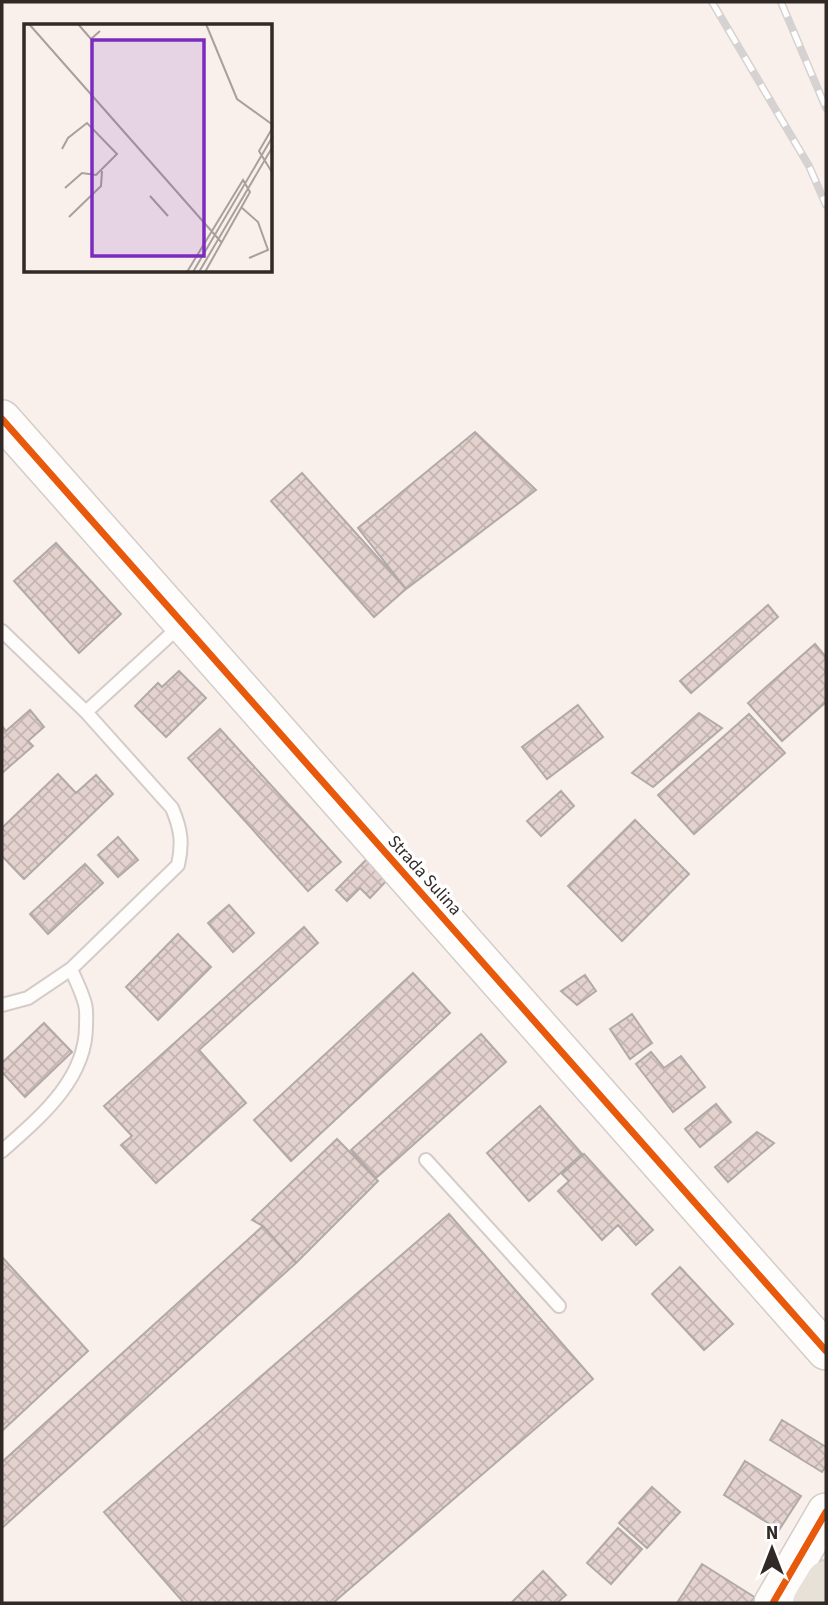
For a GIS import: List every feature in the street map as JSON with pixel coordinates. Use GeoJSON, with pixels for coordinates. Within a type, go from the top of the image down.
{"type":"FeatureCollection","features":[{"type":"Feature","properties":{"kind":"main road"},"geometry":{"type":"LineString","coordinates":[[812,1603],[826,1580]]}},
{"type":"Feature","properties":{"kind":"street","name":"Strada Sulina"},"geometry":{"type":"LineString","coordinates":[[2,419],[826,1351]]}},
{"type":"Feature","properties":{"kind":"street"},"geometry":{"type":"LineString","coordinates":[[773,1603],[826,1512]]}},
{"type":"Feature","properties":{"kind":"lane"},"geometry":{"type":"LineString","coordinates":[[86,712],[182,624]]}},
{"type":"Feature","properties":{"kind":"lane"},"geometry":{"type":"LineString","coordinates":[[2,631],[86,712],[172,808],[180,826],[182,845],[178,865],[71,969],[28,998],[2,1005]]}},
{"type":"Feature","properties":{"kind":"lane"},"geometry":{"type":"LineString","coordinates":[[2,1151],[45,1111],[66,1085],[82,1058],[86,1036],[86,1006],[71,969]]}},
{"type":"Feature","properties":{"kind":"lane"},"geometry":{"type":"LineString","coordinates":[[426,1160],[559,1306]]}},
{"type":"Feature","properties":{"kind":"building"},"geometry":{"type":"Polygon","coordinates":[[[475,432],[536,490],[406,589],[358,528],[475,432]]]}},
{"type":"Feature","properties":{"kind":"building"},"geometry":{"type":"Polygon","coordinates":[[[302,473],[406,589],[374,617],[271,501],[302,473]]]}},
{"type":"Feature","properties":{"kind":"building"},"geometry":{"type":"Polygon","coordinates":[[[56,543],[121,614],[79,653],[14,581],[56,543]]]}},
{"type":"Feature","properties":{"kind":"building"},"geometry":{"type":"Polygon","coordinates":[[[768,605],[778,617],[691,693],[680,681],[768,605]]]}},
{"type":"Feature","properties":{"kind":"building"},"geometry":{"type":"Polygon","coordinates":[[[815,644],[826,657],[826,702],[782,741],[748,703],[815,644]]]}},
{"type":"Feature","properties":{"kind":"building"},"geometry":{"type":"Polygon","coordinates":[[[179,671],[206,698],[166,737],[135,706],[158,683],[162,687],[179,671]]]}},
{"type":"Feature","properties":{"kind":"building"},"geometry":{"type":"Polygon","coordinates":[[[578,705],[603,737],[547,779],[522,747],[578,705]]]}},
{"type":"Feature","properties":{"kind":"building"},"geometry":{"type":"Polygon","coordinates":[[[30,710],[44,727],[28,741],[33,746],[2,773],[2,726],[6,731],[30,710]]]}},
{"type":"Feature","properties":{"kind":"building"},"geometry":{"type":"Polygon","coordinates":[[[699,713],[722,728],[653,787],[632,773],[699,713]]]}},
{"type":"Feature","properties":{"kind":"building"},"geometry":{"type":"Polygon","coordinates":[[[749,714],[785,753],[694,834],[658,795],[749,714]]]}},
{"type":"Feature","properties":{"kind":"building"},"geometry":{"type":"Polygon","coordinates":[[[220,729],[341,862],[308,891],[188,758],[220,729]]]}},
{"type":"Feature","properties":{"kind":"building"},"geometry":{"type":"Polygon","coordinates":[[[58,774],[76,793],[96,775],[113,794],[24,879],[2,856],[2,828],[58,774]]]}},
{"type":"Feature","properties":{"kind":"building"},"geometry":{"type":"Polygon","coordinates":[[[561,791],[574,806],[541,836],[527,821],[561,791]]]}},
{"type":"Feature","properties":{"kind":"building"},"geometry":{"type":"Polygon","coordinates":[[[635,820],[689,874],[622,941],[568,886],[635,820]]]}},
{"type":"Feature","properties":{"kind":"building"},"geometry":{"type":"Polygon","coordinates":[[[118,837],[138,860],[118,877],[98,855],[118,837]]]}},
{"type":"Feature","properties":{"kind":"building"},"geometry":{"type":"Polygon","coordinates":[[[369,857],[390,877],[370,898],[360,888],[347,901],[336,890],[369,857]]]}},
{"type":"Feature","properties":{"kind":"building"},"geometry":{"type":"Polygon","coordinates":[[[85,864],[103,883],[48,934],[30,914],[85,864]]]}},
{"type":"Feature","properties":{"kind":"building"},"geometry":{"type":"Polygon","coordinates":[[[229,905],[254,933],[233,952],[208,923],[229,905]]]}},
{"type":"Feature","properties":{"kind":"building"},"geometry":{"type":"Polygon","coordinates":[[[304,927],[318,943],[199,1050],[246,1103],[156,1183],[121,1145],[132,1136],[104,1106],[304,927]]]}},
{"type":"Feature","properties":{"kind":"building"},"geometry":{"type":"Polygon","coordinates":[[[178,934],[211,967],[158,1020],[126,987],[178,934]]]}},
{"type":"Feature","properties":{"kind":"building"},"geometry":{"type":"Polygon","coordinates":[[[413,973],[450,1013],[291,1161],[254,1120],[413,973]]]}},
{"type":"Feature","properties":{"kind":"building"},"geometry":{"type":"Polygon","coordinates":[[[585,975],[596,991],[577,1005],[561,991],[585,975]]]}},
{"type":"Feature","properties":{"kind":"building"},"geometry":{"type":"Polygon","coordinates":[[[632,1014],[652,1043],[630,1059],[610,1029],[632,1014]]]}},
{"type":"Feature","properties":{"kind":"building"},"geometry":{"type":"Polygon","coordinates":[[[44,1023],[72,1052],[25,1097],[2,1072],[2,1063],[44,1023]]]}},
{"type":"Feature","properties":{"kind":"building"},"geometry":{"type":"Polygon","coordinates":[[[481,1034],[506,1062],[376,1178],[351,1150],[481,1034]]]}},
{"type":"Feature","properties":{"kind":"building"},"geometry":{"type":"Polygon","coordinates":[[[651,1052],[664,1068],[681,1056],[705,1087],[673,1112],[636,1064],[651,1052]]]}},
{"type":"Feature","properties":{"kind":"building"},"geometry":{"type":"Polygon","coordinates":[[[716,1104],[731,1122],[700,1147],[685,1129],[716,1104]]]}},
{"type":"Feature","properties":{"kind":"building"},"geometry":{"type":"Polygon","coordinates":[[[540,1106],[582,1154],[529,1201],[487,1153],[540,1106]]]}},
{"type":"Feature","properties":{"kind":"building"},"geometry":{"type":"Polygon","coordinates":[[[757,1132],[774,1143],[728,1182],[715,1167],[757,1132]]]}},
{"type":"Feature","properties":{"kind":"building"},"geometry":{"type":"Polygon","coordinates":[[[337,1139],[378,1181],[296,1263],[263,1226],[252,1220],[337,1139]]]}},
{"type":"Feature","properties":{"kind":"building"},"geometry":{"type":"Polygon","coordinates":[[[584,1154],[653,1230],[636,1245],[618,1225],[602,1240],[558,1191],[569,1181],[562,1174],[584,1154]]]}},
{"type":"Feature","properties":{"kind":"building"},"geometry":{"type":"Polygon","coordinates":[[[449,1214],[593,1379],[333,1603],[184,1603],[104,1512],[449,1214]]]}},
{"type":"Feature","properties":{"kind":"building"},"geometry":{"type":"Polygon","coordinates":[[[263,1226],[296,1263],[2,1528],[2,1462],[263,1226]]]}},
{"type":"Feature","properties":{"kind":"building"},"geometry":{"type":"Polygon","coordinates":[[[2,1257],[88,1351],[2,1431],[2,1257]]]}},
{"type":"Feature","properties":{"kind":"building"},"geometry":{"type":"Polygon","coordinates":[[[680,1267],[733,1324],[704,1350],[652,1294],[680,1267]]]}},
{"type":"Feature","properties":{"kind":"building"},"geometry":{"type":"Polygon","coordinates":[[[782,1420],[826,1447],[826,1466],[822,1472],[770,1440],[782,1420]]]}},
{"type":"Feature","properties":{"kind":"building"},"geometry":{"type":"Polygon","coordinates":[[[745,1461],[801,1496],[779,1530],[724,1495],[745,1461]]]}},
{"type":"Feature","properties":{"kind":"building"},"geometry":{"type":"Polygon","coordinates":[[[652,1487],[680,1512],[647,1548],[619,1523],[652,1487]]]}},
{"type":"Feature","properties":{"kind":"building"},"geometry":{"type":"Polygon","coordinates":[[[618,1528],[642,1549],[611,1584],[587,1563],[618,1528]]]}},
{"type":"Feature","properties":{"kind":"building"},"geometry":{"type":"Polygon","coordinates":[[[702,1564],[756,1598],[753,1603],[677,1603],[702,1564]]]}},
{"type":"Feature","properties":{"kind":"building"},"geometry":{"type":"Polygon","coordinates":[[[543,1571],[566,1595],[557,1603],[511,1603],[543,1571]]]}},
{"type":"Feature","properties":{"kind":"railway"},"geometry":{"type":"LineString","coordinates":[[712,2],[809,166],[826,205]]}},
{"type":"Feature","properties":{"kind":"railway"},"geometry":{"type":"LineString","coordinates":[[781,2],[826,108]]}},
{"type":"Feature","properties":{"kind":"cycle path"},"geometry":{"type":"LineString","coordinates":[[2,419],[826,1351]]}},
{"type":"Feature","properties":{"kind":"cycle path"},"geometry":{"type":"LineString","coordinates":[[773,1603],[826,1512]]}}]}
